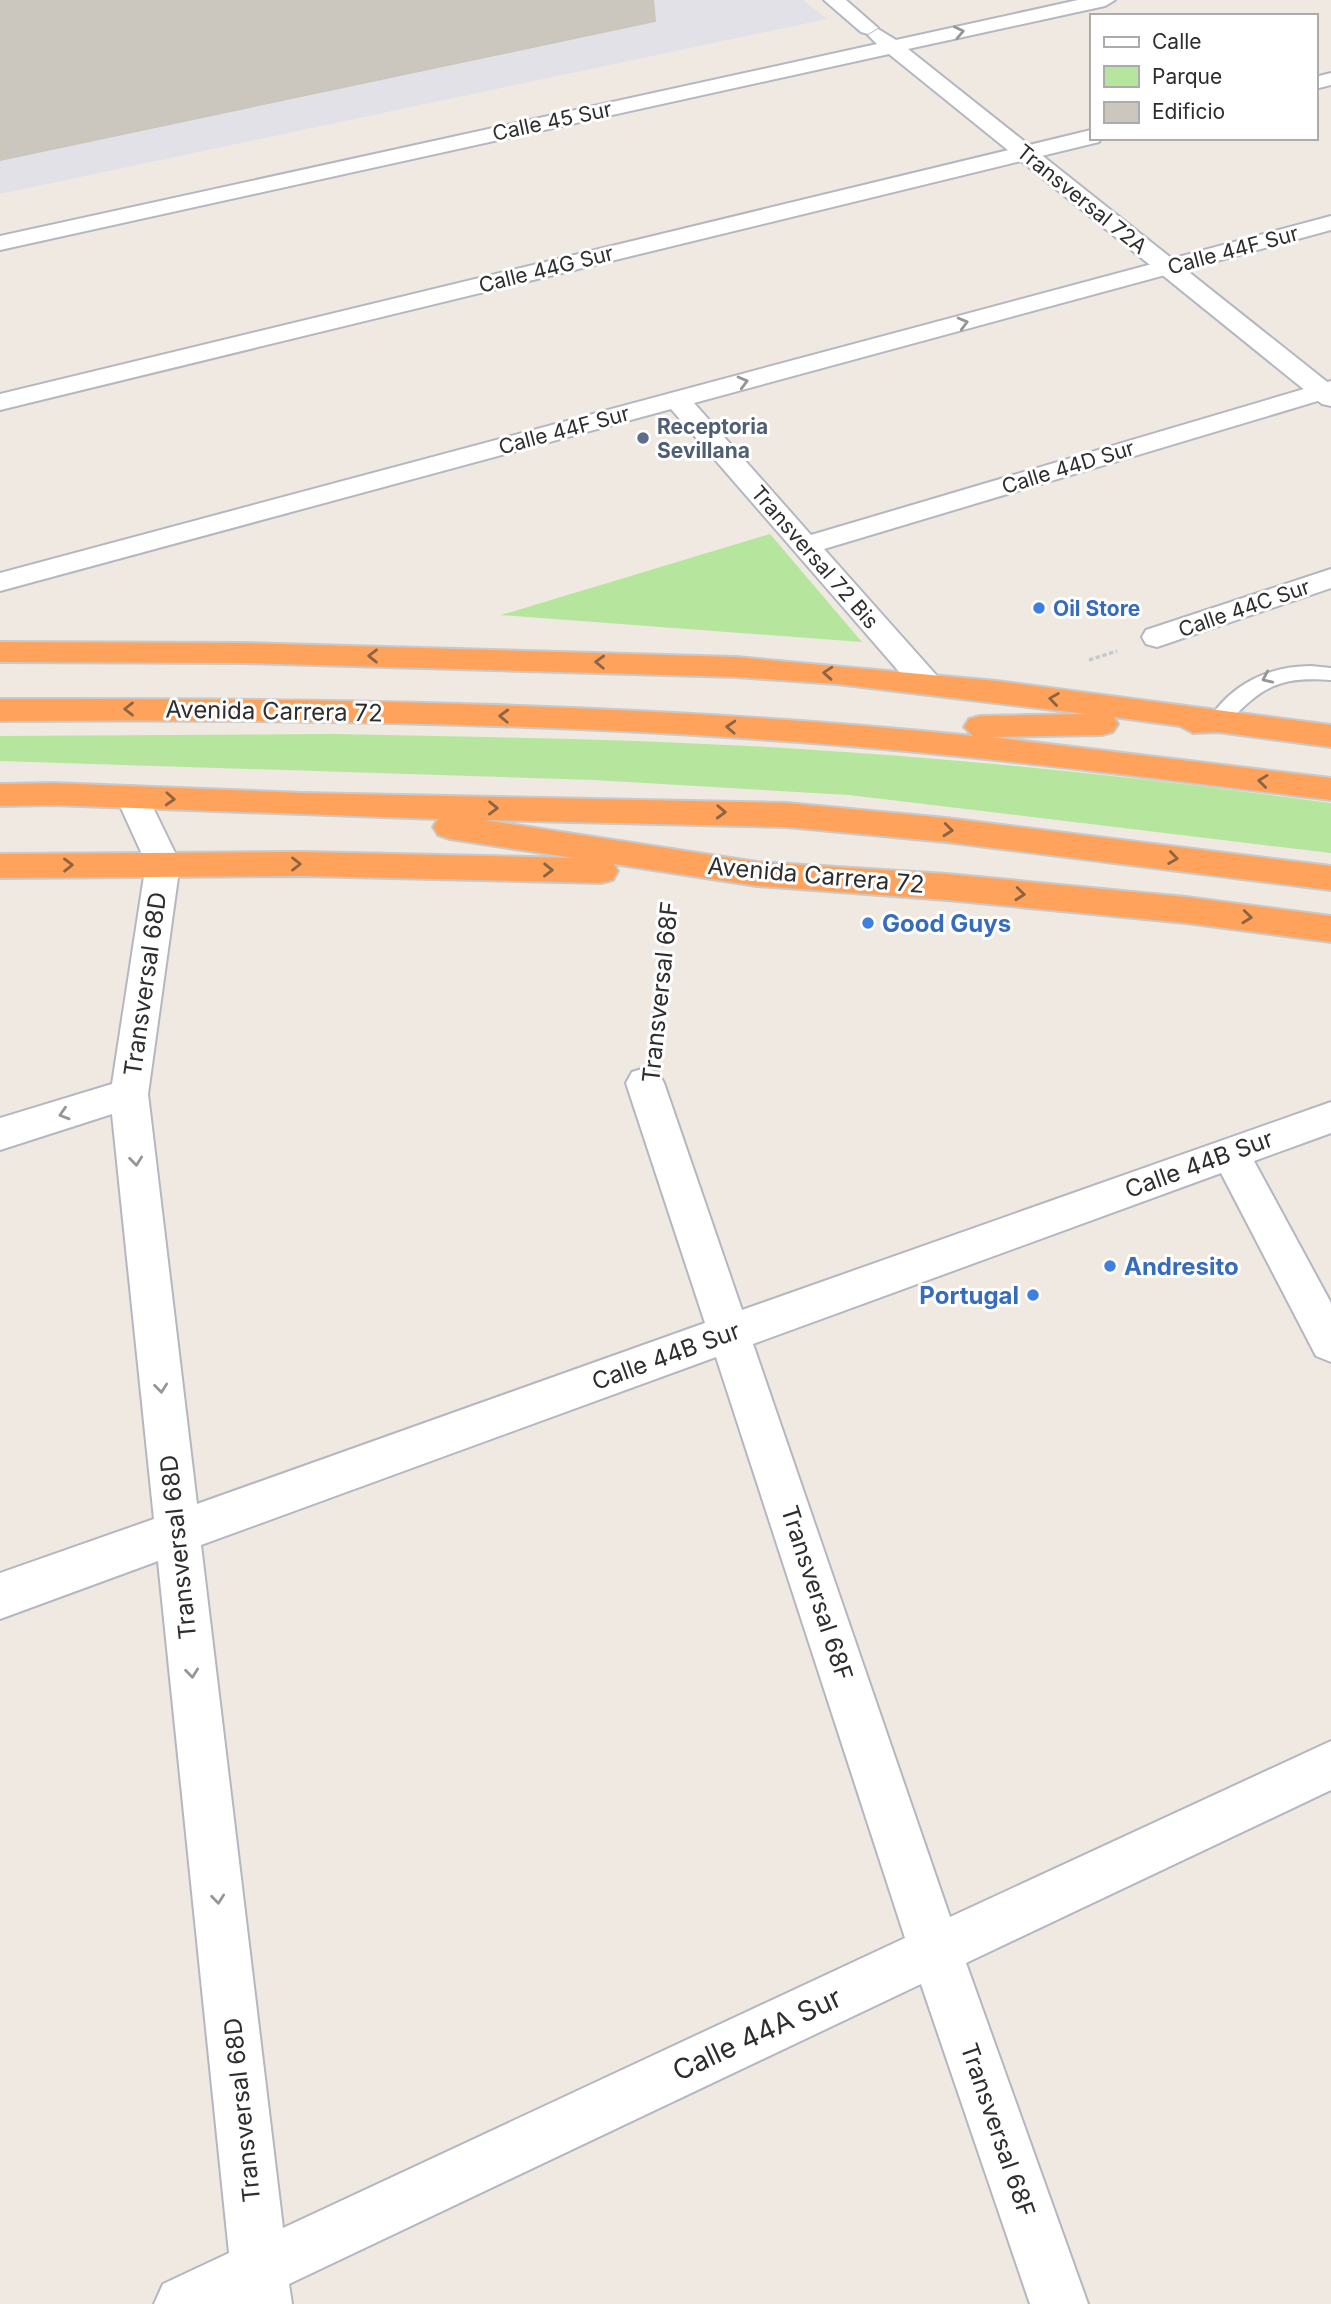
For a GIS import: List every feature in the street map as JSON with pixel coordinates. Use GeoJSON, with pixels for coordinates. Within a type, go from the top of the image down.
{"type":"FeatureCollection","features":[{"type":"Feature","properties":{"kind":"highway"},"geometry":{"type":"LineString","coordinates":[[0,652],[245,653],[726,666],[926,684],[1218,721]]}},
{"type":"Feature","properties":{"kind":"highway","name":"Avenida Carrera 72"},"geometry":{"type":"LineString","coordinates":[[0,710],[157,709],[497,716],[799,731],[1007,750],[1331,789]]}},
{"type":"Feature","properties":{"kind":"highway","name":"Avenida Carrera 72"},"geometry":{"type":"LineString","coordinates":[[799,731],[1218,721],[1331,736]]}},
{"type":"Feature","properties":{"kind":"highway","name":"Avenida Carrera 72"},"geometry":{"type":"LineString","coordinates":[[0,795],[53,794],[303,805],[787,815],[946,830],[1331,878]]}},
{"type":"Feature","properties":{"kind":"highway","name":"Avenida Carrera 72"},"geometry":{"type":"LineString","coordinates":[[303,805],[757,874],[960,888],[1222,914],[1331,929]]}},
{"type":"Feature","properties":{"kind":"highway"},"geometry":{"type":"LineString","coordinates":[[0,866],[163,863],[757,874]]}},
{"type":"Feature","properties":{"kind":"street","name":"Transversal 72A"},"geometry":{"type":"LineString","coordinates":[[834,0],[1328,393]]}},
{"type":"Feature","properties":{"kind":"street","name":"Calle 45 Sur"},"geometry":{"type":"LineString","coordinates":[[0,243],[1105,0]]}},
{"type":"Feature","properties":{"kind":"street"},"geometry":{"type":"LineString","coordinates":[[868,27],[894,22]]}},
{"type":"Feature","properties":{"kind":"street","name":"Calle 44G Sur"},"geometry":{"type":"LineString","coordinates":[[0,402],[1090,137]]}},
{"type":"Feature","properties":{"kind":"street","name":"Calle 44F Sur"},"geometry":{"type":"LineString","coordinates":[[0,582],[1331,223]]}},
{"type":"Feature","properties":{"kind":"street","name":"Calle 44D Sur"},"geometry":{"type":"LineString","coordinates":[[805,545],[1328,393]]}},
{"type":"Feature","properties":{"kind":"street","name":"Transversal 72 Bis"},"geometry":{"type":"LineString","coordinates":[[677,400],[926,684]]}},
{"type":"Feature","properties":{"kind":"street","name":"Calle 44C Sur"},"geometry":{"type":"LineString","coordinates":[[1157,637],[1331,579]]}},
{"type":"Feature","properties":{"kind":"street","name":"Transversal 68D"},"geometry":{"type":"LineString","coordinates":[[132,797],[163,863],[129,1094],[261,2286]]}},
{"type":"Feature","properties":{"kind":"street","name":"Transversal 68F"},"geometry":{"type":"LineString","coordinates":[[645,1083],[935,1950],[1059,2304]]}},
{"type":"Feature","properties":{"kind":"street"},"geometry":{"type":"LineString","coordinates":[[0,1134],[129,1094]]}},
{"type":"Feature","properties":{"kind":"street","name":"Calle 44B Sur"},"geometry":{"type":"LineString","coordinates":[[0,1596],[1230,1153],[1324,1130]]}},
{"type":"Feature","properties":{"kind":"street"},"geometry":{"type":"LineString","coordinates":[[1230,1153],[1331,1343]]}},
{"type":"Feature","properties":{"kind":"street","name":"Calle 44A Sur"},"geometry":{"type":"LineString","coordinates":[[184,2304],[261,2286],[935,1950],[1331,1765]]}},
{"type":"Feature","properties":{"kind":"lane"},"geometry":{"type":"LineString","coordinates":[[1218,721],[1260,680],[1281,672],[1331,674]]}},
{"type":"Feature","properties":{"kind":"path","name":"Transversal 68F"},"geometry":{"type":"LineString","coordinates":[[645,1083],[674,872]]}},
{"type":"Feature","properties":{"kind":"shaded area"},"geometry":{"type":"Polygon","coordinates":[[[0,0],[803,0],[827,19],[0,194],[0,0]]]}},
{"type":"Feature","properties":{"kind":"green space"},"geometry":{"type":"Polygon","coordinates":[[[770,534],[862,642],[501,615],[770,534]]]}},
{"type":"Feature","properties":{"kind":"green space"},"geometry":{"type":"Polygon","coordinates":[[[335,734],[626,741],[867,753],[1199,786],[1331,803],[1331,853],[849,795],[594,780],[0,761],[0,736],[335,734]]]}},
{"type":"Feature","properties":{"kind":"building"},"geometry":{"type":"Polygon","coordinates":[[[0,0],[653,0],[655,21],[0,160],[0,0]]]}},
{"type":"Feature","properties":{"kind":"place","name":"Receptoria Sevillana"},"geometry":{"type":"Point","coordinates":[643,438]}},
{"type":"Feature","properties":{"kind":"place","name":"Oil Store"},"geometry":{"type":"Point","coordinates":[1039,608]}},
{"type":"Feature","properties":{"kind":"place","name":"Good Guys"},"geometry":{"type":"Point","coordinates":[868,923]}},
{"type":"Feature","properties":{"kind":"place","name":"Andresito"},"geometry":{"type":"Point","coordinates":[1110,1266]}},
{"type":"Feature","properties":{"kind":"place","name":"Portugal"},"geometry":{"type":"Point","coordinates":[1033,1295]}}]}
